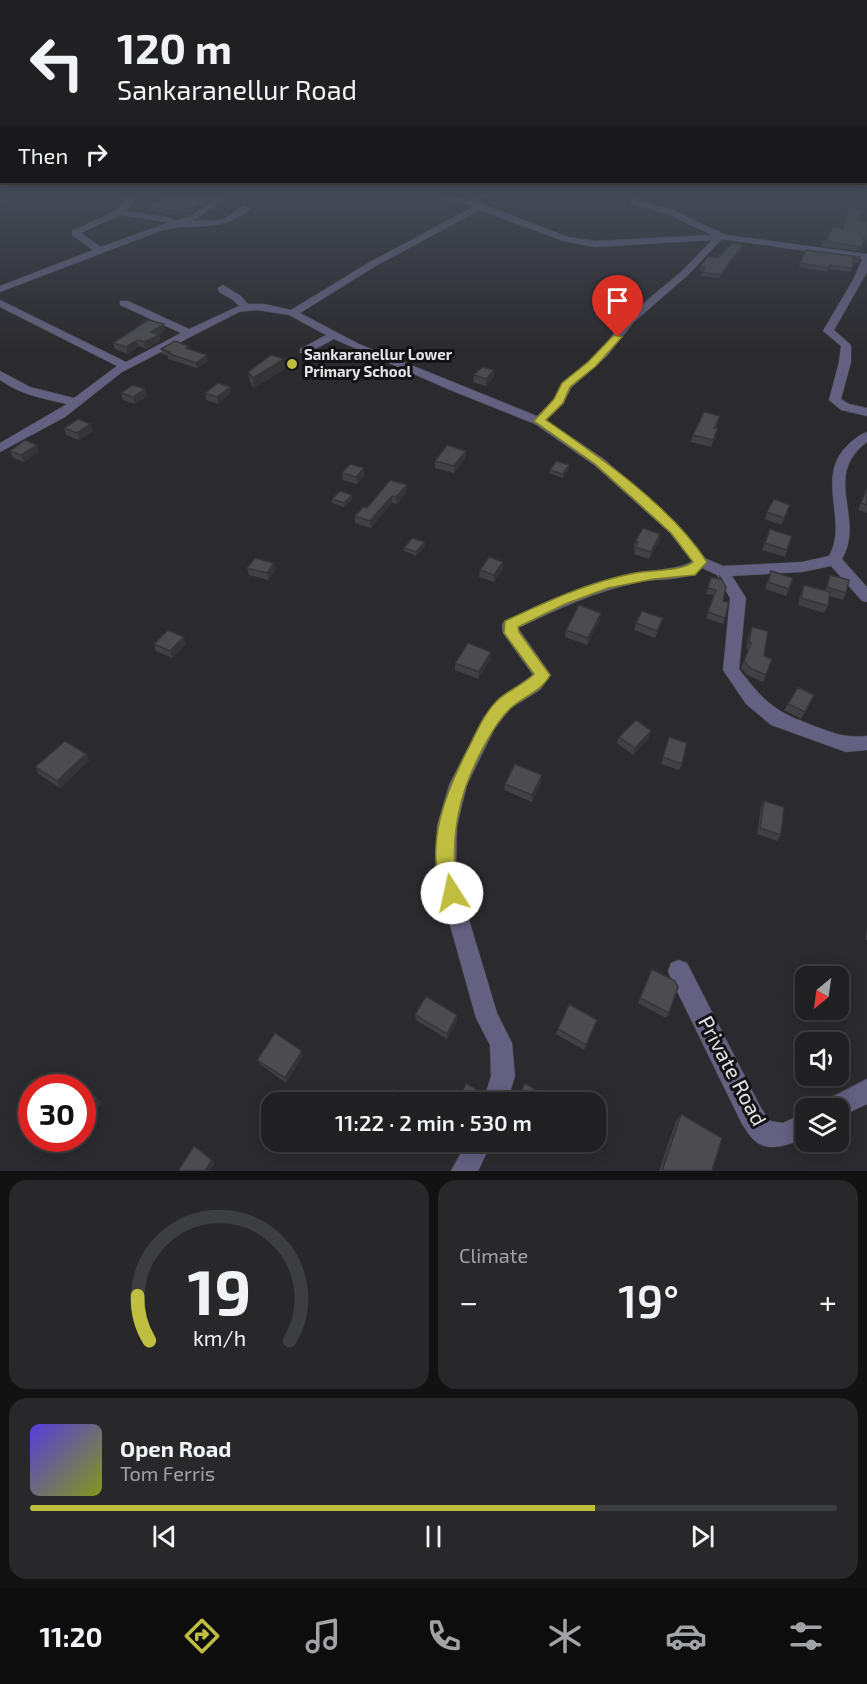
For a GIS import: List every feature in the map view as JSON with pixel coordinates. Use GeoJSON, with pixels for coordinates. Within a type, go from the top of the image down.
{"type":"FeatureCollection","features":[{"type":"Feature","properties":{"kind":"street"},"geometry":{"type":"LineString","coordinates":[[90,244],[99,250]]}},
{"type":"Feature","properties":{"kind":"street"},"geometry":{"type":"LineString","coordinates":[[0,289],[117,244]]}},
{"type":"Feature","properties":{"kind":"street"},"geometry":{"type":"LineString","coordinates":[[293,313],[372,265],[413,244]]}},
{"type":"Feature","properties":{"kind":"street"},"geometry":{"type":"LineString","coordinates":[[540,421],[559,400],[566,386],[603,354],[630,320],[715,244]]}},
{"type":"Feature","properties":{"kind":"street"},"geometry":{"type":"LineString","coordinates":[[762,244],[867,258],[858,282],[835,315],[828,331],[846,345],[845,362],[835,399],[845,407],[867,412]]}},
{"type":"Feature","properties":{"kind":"street"},"geometry":{"type":"LineString","coordinates":[[224,288],[222,290],[237,298],[245,307]]}},
{"type":"Feature","properties":{"kind":"street"},"geometry":{"type":"LineString","coordinates":[[0,303],[126,366]]}},
{"type":"Feature","properties":{"kind":"street"},"geometry":{"type":"LineString","coordinates":[[124,303],[189,333]]}},
{"type":"Feature","properties":{"kind":"street"},"geometry":{"type":"LineString","coordinates":[[0,448],[61,414],[126,366],[245,307],[261,305],[293,313],[333,334],[454,388],[540,421],[599,462],[675,530],[700,562],[722,571],[802,567],[834,560],[842,546],[843,531],[837,495],[840,467],[846,454],[867,436]]}},
{"type":"Feature","properties":{"kind":"street"},"geometry":{"type":"LineString","coordinates":[[304,351],[333,334]]}},
{"type":"Feature","properties":{"kind":"street"},"geometry":{"type":"LineString","coordinates":[[0,374],[6,381],[17,386],[76,402]]}},
{"type":"Feature","properties":{"kind":"street"},"geometry":{"type":"LineString","coordinates":[[834,560],[867,597]]}},
{"type":"Feature","properties":{"kind":"street"},"geometry":{"type":"LineString","coordinates":[[498,1092],[503,1076],[501,1043],[487,1018],[446,869],[447,826],[458,785],[489,723],[505,703],[534,685],[543,675],[512,633],[510,625],[561,601],[605,584],[654,574],[690,572],[700,562]]}},
{"type":"Feature","properties":{"kind":"street"},"geometry":{"type":"LineString","coordinates":[[722,571],[738,598],[731,670],[752,699],[777,720],[846,745],[867,743]]}},
{"type":"Feature","properties":{"kind":"street","name":"Private Road"},"geometry":{"type":"LineString","coordinates":[[679,971],[691,999],[703,1017],[762,1133],[784,1135],[795,1130]]}},
{"type":"Feature","properties":{"kind":"street"},"geometry":{"type":"LineString","coordinates":[[849,1100],[867,1091]]}},
{"type":"Feature","properties":{"kind":"street"},"geometry":{"type":"LineString","coordinates":[[464,1171],[474,1152]]}},
{"type":"Feature","properties":{"kind":"building"},"geometry":{"type":"Polygon","coordinates":[[[731,244],[743,245],[720,275],[701,272],[705,268],[700,267],[708,256],[718,258],[731,244]]]}},
{"type":"Feature","properties":{"kind":"building"},"geometry":{"type":"Polygon","coordinates":[[[840,244],[862,244],[862,247],[840,244]]]}},
{"type":"Feature","properties":{"kind":"building"},"geometry":{"type":"Polygon","coordinates":[[[806,250],[860,257],[859,259],[853,258],[852,268],[830,265],[829,268],[800,263],[806,250]]]}},
{"type":"Feature","properties":{"kind":"building"},"geometry":{"type":"Polygon","coordinates":[[[148,320],[164,324],[151,332],[159,335],[144,342],[137,340],[126,347],[113,343],[148,320]]]}},
{"type":"Feature","properties":{"kind":"building"},"geometry":{"type":"Polygon","coordinates":[[[175,341],[189,346],[186,348],[207,355],[196,363],[161,349],[175,341]]]}},
{"type":"Feature","properties":{"kind":"building"},"geometry":{"type":"Polygon","coordinates":[[[271,355],[284,359],[253,378],[248,372],[271,355]]]}},
{"type":"Feature","properties":{"kind":"building"},"geometry":{"type":"Polygon","coordinates":[[[482,367],[494,370],[486,379],[474,375],[482,367]]]}},
{"type":"Feature","properties":{"kind":"building"},"geometry":{"type":"Polygon","coordinates":[[[218,383],[230,387],[217,397],[205,393],[218,383]]]}},
{"type":"Feature","properties":{"kind":"building"},"geometry":{"type":"Polygon","coordinates":[[[133,385],[145,389],[133,397],[121,393],[133,385]]]}},
{"type":"Feature","properties":{"kind":"building"},"geometry":{"type":"Polygon","coordinates":[[[704,412],[720,416],[714,428],[718,428],[713,440],[693,435],[704,412]]]}},
{"type":"Feature","properties":{"kind":"building"},"geometry":{"type":"Polygon","coordinates":[[[78,419],[91,424],[77,433],[64,428],[78,419]]]}},
{"type":"Feature","properties":{"kind":"building"},"geometry":{"type":"Polygon","coordinates":[[[25,440],[37,445],[21,455],[10,451],[25,440]]]}},
{"type":"Feature","properties":{"kind":"building"},"geometry":{"type":"Polygon","coordinates":[[[447,445],[466,451],[454,466],[435,461],[447,445]]]}},
{"type":"Feature","properties":{"kind":"building"},"geometry":{"type":"Polygon","coordinates":[[[556,461],[569,465],[563,474],[550,470],[556,461]]]}},
{"type":"Feature","properties":{"kind":"building"},"geometry":{"type":"Polygon","coordinates":[[[350,464],[364,468],[356,477],[342,473],[350,464]]]}},
{"type":"Feature","properties":{"kind":"building"},"geometry":{"type":"Polygon","coordinates":[[[390,480],[407,485],[396,497],[392,496],[370,521],[355,516],[363,507],[367,508],[390,480]]]}},
{"type":"Feature","properties":{"kind":"building"},"geometry":{"type":"Polygon","coordinates":[[[867,490],[867,505],[861,503],[867,490]]]}},
{"type":"Feature","properties":{"kind":"building"},"geometry":{"type":"Polygon","coordinates":[[[340,491],[352,495],[344,503],[332,499],[340,491]]]}},
{"type":"Feature","properties":{"kind":"building"},"geometry":{"type":"Polygon","coordinates":[[[774,499],[790,505],[784,518],[767,512],[774,499]]]}},
{"type":"Feature","properties":{"kind":"building"},"geometry":{"type":"Polygon","coordinates":[[[643,528],[660,534],[651,552],[635,547],[638,542],[635,542],[643,528]]]}},
{"type":"Feature","properties":{"kind":"building"},"geometry":{"type":"Polygon","coordinates":[[[770,529],[792,536],[787,550],[765,543],[770,529]]]}},
{"type":"Feature","properties":{"kind":"building"},"geometry":{"type":"Polygon","coordinates":[[[412,538],[425,542],[416,552],[404,548],[412,538]]]}},
{"type":"Feature","properties":{"kind":"building"},"geometry":{"type":"Polygon","coordinates":[[[489,557],[503,562],[494,575],[480,570],[489,557]]]}},
{"type":"Feature","properties":{"kind":"building"},"geometry":{"type":"Polygon","coordinates":[[[255,558],[274,563],[267,573],[247,568],[255,558]]]}},
{"type":"Feature","properties":{"kind":"building"},"geometry":{"type":"Polygon","coordinates":[[[771,571],[793,578],[789,589],[768,582],[771,571]]]}},
{"type":"Feature","properties":{"kind":"building"},"geometry":{"type":"Polygon","coordinates":[[[830,575],[849,580],[846,593],[827,587],[830,575]]]}},
{"type":"Feature","properties":{"kind":"building"},"geometry":{"type":"Polygon","coordinates":[[[711,577],[720,579],[720,577],[726,587],[723,601],[729,602],[725,618],[708,612],[716,590],[708,588],[711,577]]]}},
{"type":"Feature","properties":{"kind":"building"},"geometry":{"type":"Polygon","coordinates":[[[804,585],[830,592],[828,606],[801,598],[804,585]]]}},
{"type":"Feature","properties":{"kind":"building"},"geometry":{"type":"Polygon","coordinates":[[[579,605],[601,613],[588,638],[566,630],[579,605]]]}},
{"type":"Feature","properties":{"kind":"building"},"geometry":{"type":"Polygon","coordinates":[[[642,611],[663,618],[657,631],[636,623],[642,611]]]}},
{"type":"Feature","properties":{"kind":"building"},"geometry":{"type":"Polygon","coordinates":[[[752,627],[768,631],[764,656],[772,659],[766,675],[750,668],[744,661],[751,643],[749,642],[752,627]]]}},
{"type":"Feature","properties":{"kind":"building"},"geometry":{"type":"Polygon","coordinates":[[[168,630],[184,637],[170,651],[154,644],[168,630]]]}},
{"type":"Feature","properties":{"kind":"building"},"geometry":{"type":"Polygon","coordinates":[[[468,643],[491,652],[479,672],[455,663],[468,643]]]}},
{"type":"Feature","properties":{"kind":"building"},"geometry":{"type":"Polygon","coordinates":[[[798,687],[814,695],[805,712],[788,704],[798,687]]]}},
{"type":"Feature","properties":{"kind":"building"},"geometry":{"type":"Polygon","coordinates":[[[636,720],[651,731],[635,748],[619,737],[636,720]]]}},
{"type":"Feature","properties":{"kind":"building"},"geometry":{"type":"Polygon","coordinates":[[[669,737],[687,743],[682,764],[663,757],[669,737]]]}},
{"type":"Feature","properties":{"kind":"building"},"geometry":{"type":"Polygon","coordinates":[[[65,741],[86,754],[57,781],[35,767],[65,741]]]}},
{"type":"Feature","properties":{"kind":"building"},"geometry":{"type":"Polygon","coordinates":[[[515,764],[542,775],[532,795],[505,784],[515,764]]]}},
{"type":"Feature","properties":{"kind":"building"},"geometry":{"type":"Polygon","coordinates":[[[764,801],[784,807],[781,835],[760,828],[764,801]]]}},
{"type":"Feature","properties":{"kind":"building"},"geometry":{"type":"Polygon","coordinates":[[[652,969],[675,981],[678,987],[669,1013],[640,998],[652,969]]]}},
{"type":"Feature","properties":{"kind":"building"},"geometry":{"type":"Polygon","coordinates":[[[426,996],[457,1015],[447,1034],[415,1015],[426,996]]]}},
{"type":"Feature","properties":{"kind":"building"},"geometry":{"type":"Polygon","coordinates":[[[569,1004],[597,1020],[586,1045],[558,1029],[569,1004]]]}},
{"type":"Feature","properties":{"kind":"building"},"geometry":{"type":"Polygon","coordinates":[[[275,1033],[302,1051],[285,1078],[257,1060],[275,1033]]]}},
{"type":"Feature","properties":{"kind":"building"},"geometry":{"type":"Polygon","coordinates":[[[466,1083],[481,1092],[462,1092],[466,1083]]]}},
{"type":"Feature","properties":{"kind":"building"},"geometry":{"type":"Polygon","coordinates":[[[525,1083],[539,1092],[521,1092],[525,1083]]]}},
{"type":"Feature","properties":{"kind":"building"},"geometry":{"type":"Polygon","coordinates":[[[681,1114],[722,1138],[712,1171],[662,1171],[681,1114]]]}},
{"type":"Feature","properties":{"kind":"building"},"geometry":{"type":"Polygon","coordinates":[[[194,1146],[212,1160],[205,1171],[178,1171],[194,1146]]]}},
{"type":"Feature","properties":{"kind":"place","name":"Sankaranellur Lower Primary School"},"geometry":{"type":"Point","coordinates":[292,364]}},
{"type":"Feature","properties":{"kind":"route"},"geometry":{"type":"LineString","coordinates":[[452,893],[446,869],[447,826],[458,785],[489,723],[505,703],[534,685],[543,675],[512,633],[510,625],[561,601],[605,584],[654,574],[690,572],[700,562],[675,530],[599,462],[540,421],[559,400],[566,386],[603,354],[618,337]]}}]}
